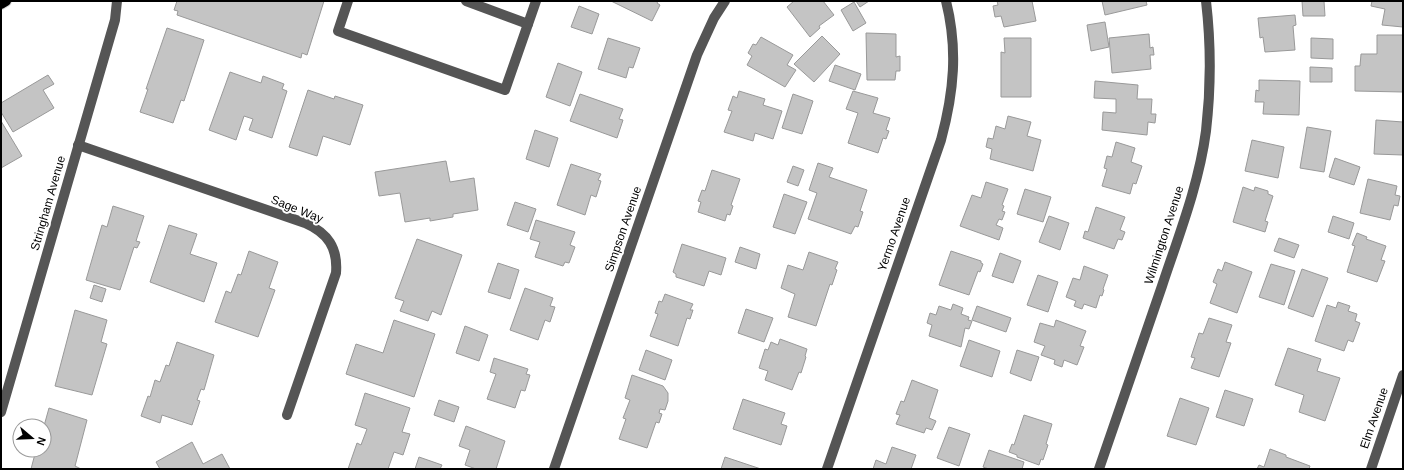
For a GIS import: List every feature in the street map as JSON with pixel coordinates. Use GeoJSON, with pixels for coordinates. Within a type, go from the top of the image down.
{"type":"FeatureCollection","features":[{"type":"Feature","properties":{"kind":"main road"},"geometry":{"type":"LineString","coordinates":[[1,4],[6,1]]}},
{"type":"Feature","properties":{"kind":"street","name":"Stringham Avenue"},"geometry":{"type":"LineString","coordinates":[[1,412],[115,20],[117,1]]}},
{"type":"Feature","properties":{"kind":"street"},"geometry":{"type":"LineString","coordinates":[[348,1],[338,31],[505,90],[536,1]]}},
{"type":"Feature","properties":{"kind":"street"},"geometry":{"type":"LineString","coordinates":[[466,1],[528,24]]}},
{"type":"Feature","properties":{"kind":"street","name":"Simpson Avenue"},"geometry":{"type":"LineString","coordinates":[[554,469],[697,54],[714,18],[725,1]]}},
{"type":"Feature","properties":{"kind":"street","name":"Yermo Avenue"},"geometry":{"type":"LineString","coordinates":[[827,469],[935,155],[948,113],[954,63],[953,38],[946,1]]}},
{"type":"Feature","properties":{"kind":"street","name":"Wilmington Avenue"},"geometry":{"type":"LineString","coordinates":[[1099,469],[1186,215],[1198,172],[1206,132],[1210,92],[1210,55],[1206,1]]}},
{"type":"Feature","properties":{"kind":"street","name":"Sage Way"},"geometry":{"type":"LineString","coordinates":[[78,144],[305,223],[316,228],[325,235],[332,245],[335,254],[337,264],[336,273],[287,415]]}},
{"type":"Feature","properties":{"kind":"street","name":"Elm Avenue"},"geometry":{"type":"LineString","coordinates":[[1370,469],[1403,375]]}},
{"type":"Feature","properties":{"kind":"building"},"geometry":{"type":"Polygon","coordinates":[[[177,1],[324,1],[307,55],[302,53],[301,58],[177,15],[178,11],[174,10],[177,1]]]}},
{"type":"Feature","properties":{"kind":"building"},"geometry":{"type":"Polygon","coordinates":[[[611,1],[658,1],[657,3],[660,5],[652,21],[611,1]]]}},
{"type":"Feature","properties":{"kind":"building"},"geometry":{"type":"Polygon","coordinates":[[[794,1],[823,1],[834,15],[819,26],[820,28],[810,37],[787,7],[794,1]]]}},
{"type":"Feature","properties":{"kind":"building"},"geometry":{"type":"Polygon","coordinates":[[[856,1],[869,1],[860,7],[856,1]]]}},
{"type":"Feature","properties":{"kind":"building"},"geometry":{"type":"Polygon","coordinates":[[[997,1],[1032,1],[1036,21],[1004,27],[1001,16],[995,17],[993,6],[998,5],[997,1]]]}},
{"type":"Feature","properties":{"kind":"building"},"geometry":{"type":"Polygon","coordinates":[[[1102,1],[1146,1],[1147,5],[1105,15],[1102,1]]]}},
{"type":"Feature","properties":{"kind":"building"},"geometry":{"type":"Polygon","coordinates":[[[1302,1],[1324,1],[1325,16],[1303,16],[1302,1]]]}},
{"type":"Feature","properties":{"kind":"building"},"geometry":{"type":"Polygon","coordinates":[[[1372,1],[1403,1],[1403,27],[1382,25],[1385,9],[1371,6],[1372,1]]]}},
{"type":"Feature","properties":{"kind":"building"},"geometry":{"type":"Polygon","coordinates":[[[854,2],[866,23],[853,31],[841,10],[854,2]]]}},
{"type":"Feature","properties":{"kind":"building"},"geometry":{"type":"Polygon","coordinates":[[[579,6],[599,14],[592,34],[571,27],[579,6]]]}},
{"type":"Feature","properties":{"kind":"building"},"geometry":{"type":"Polygon","coordinates":[[[1295,15],[1296,25],[1293,26],[1295,50],[1265,52],[1263,37],[1260,38],[1258,18],[1295,15]]]}},
{"type":"Feature","properties":{"kind":"building"},"geometry":{"type":"Polygon","coordinates":[[[1105,22],[1109,47],[1091,51],[1087,25],[1105,22]]]}},
{"type":"Feature","properties":{"kind":"building"},"geometry":{"type":"Polygon","coordinates":[[[167,28],[204,40],[184,101],[181,100],[173,123],[140,112],[148,89],[146,89],[167,28]]]}},
{"type":"Feature","properties":{"kind":"building"},"geometry":{"type":"Polygon","coordinates":[[[866,33],[896,34],[896,57],[900,56],[900,71],[896,71],[895,80],[867,80],[866,33]]]}},
{"type":"Feature","properties":{"kind":"building"},"geometry":{"type":"Polygon","coordinates":[[[1149,34],[1150,48],[1153,47],[1154,55],[1150,55],[1151,69],[1112,73],[1109,38],[1149,34]]]}},
{"type":"Feature","properties":{"kind":"building"},"geometry":{"type":"Polygon","coordinates":[[[1377,35],[1403,35],[1403,92],[1355,91],[1355,66],[1360,66],[1361,54],[1377,54],[1377,35]]]}},
{"type":"Feature","properties":{"kind":"building"},"geometry":{"type":"Polygon","coordinates":[[[822,36],[840,54],[814,82],[794,64],[822,36]]]}},
{"type":"Feature","properties":{"kind":"building"},"geometry":{"type":"Polygon","coordinates":[[[761,37],[793,55],[787,65],[796,70],[785,87],[747,65],[752,56],[748,53],[753,44],[756,45],[761,37]]]}},
{"type":"Feature","properties":{"kind":"building"},"geometry":{"type":"Polygon","coordinates":[[[608,38],[640,48],[633,68],[629,67],[626,78],[598,69],[608,38]]]}},
{"type":"Feature","properties":{"kind":"building"},"geometry":{"type":"Polygon","coordinates":[[[1004,38],[1031,38],[1031,97],[1001,97],[1001,52],[1005,53],[1004,38]]]}},
{"type":"Feature","properties":{"kind":"building"},"geometry":{"type":"Polygon","coordinates":[[[1311,38],[1333,39],[1333,59],[1311,58],[1311,38]]]}},
{"type":"Feature","properties":{"kind":"building"},"geometry":{"type":"Polygon","coordinates":[[[558,63],[582,72],[570,106],[546,97],[558,63]]]}},
{"type":"Feature","properties":{"kind":"building"},"geometry":{"type":"Polygon","coordinates":[[[835,65],[861,74],[855,90],[829,81],[835,65]]]}},
{"type":"Feature","properties":{"kind":"building"},"geometry":{"type":"Polygon","coordinates":[[[1310,67],[1332,68],[1332,82],[1310,82],[1310,67]]]}},
{"type":"Feature","properties":{"kind":"building"},"geometry":{"type":"Polygon","coordinates":[[[230,72],[261,83],[263,76],[284,84],[282,89],[287,91],[272,138],[249,130],[253,119],[244,116],[236,140],[209,130],[230,72]]]}},
{"type":"Feature","properties":{"kind":"building"},"geometry":{"type":"Polygon","coordinates":[[[48,75],[54,84],[43,90],[54,108],[13,132],[1,112],[1,103],[48,75]]]}},
{"type":"Feature","properties":{"kind":"building"},"geometry":{"type":"Polygon","coordinates":[[[1259,80],[1300,81],[1299,115],[1263,114],[1264,102],[1255,102],[1256,90],[1259,91],[1259,80]]]}},
{"type":"Feature","properties":{"kind":"building"},"geometry":{"type":"Polygon","coordinates":[[[1095,81],[1138,85],[1137,99],[1152,99],[1151,114],[1156,114],[1155,123],[1148,122],[1147,135],[1102,130],[1103,112],[1116,113],[1116,99],[1094,98],[1095,81]]]}},
{"type":"Feature","properties":{"kind":"building"},"geometry":{"type":"Polygon","coordinates":[[[308,90],[334,99],[335,96],[363,105],[350,145],[323,136],[317,156],[289,147],[308,90]]]}},
{"type":"Feature","properties":{"kind":"building"},"geometry":{"type":"Polygon","coordinates":[[[739,91],[765,99],[763,105],[782,111],[773,139],[755,133],[753,141],[724,132],[732,111],[728,110],[733,96],[737,98],[739,91]]]}},
{"type":"Feature","properties":{"kind":"building"},"geometry":{"type":"Polygon","coordinates":[[[853,91],[878,98],[873,113],[890,118],[886,130],[889,131],[886,139],[883,138],[878,153],[848,143],[858,113],[846,109],[853,91]]]}},
{"type":"Feature","properties":{"kind":"building"},"geometry":{"type":"Polygon","coordinates":[[[580,94],[623,109],[619,119],[623,120],[617,138],[570,121],[580,94]]]}},
{"type":"Feature","properties":{"kind":"building"},"geometry":{"type":"Polygon","coordinates":[[[793,94],[813,101],[802,134],[782,128],[793,94]]]}},
{"type":"Feature","properties":{"kind":"building"},"geometry":{"type":"Polygon","coordinates":[[[1008,116],[1031,122],[1027,136],[1041,140],[1033,171],[990,159],[992,149],[986,147],[988,138],[993,139],[996,126],[1005,129],[1008,116]]]}},
{"type":"Feature","properties":{"kind":"building"},"geometry":{"type":"Polygon","coordinates":[[[1376,120],[1403,122],[1403,155],[1374,154],[1376,120]]]}},
{"type":"Feature","properties":{"kind":"building"},"geometry":{"type":"Polygon","coordinates":[[[1,121],[22,156],[1,168],[1,121]]]}},
{"type":"Feature","properties":{"kind":"building"},"geometry":{"type":"Polygon","coordinates":[[[1307,127],[1331,131],[1324,172],[1300,168],[1307,127]]]}},
{"type":"Feature","properties":{"kind":"building"},"geometry":{"type":"Polygon","coordinates":[[[535,130],[558,138],[549,167],[526,159],[535,130]]]}},
{"type":"Feature","properties":{"kind":"building"},"geometry":{"type":"Polygon","coordinates":[[[1252,140],[1284,147],[1278,178],[1245,171],[1252,140]]]}},
{"type":"Feature","properties":{"kind":"building"},"geometry":{"type":"Polygon","coordinates":[[[1116,142],[1135,148],[1131,162],[1142,166],[1136,184],[1133,183],[1130,194],[1102,186],[1107,169],[1104,168],[1107,156],[1112,157],[1116,142]]]}},
{"type":"Feature","properties":{"kind":"building"},"geometry":{"type":"Polygon","coordinates":[[[1335,158],[1360,167],[1354,185],[1329,177],[1335,158]]]}},
{"type":"Feature","properties":{"kind":"building"},"geometry":{"type":"Polygon","coordinates":[[[446,161],[450,182],[474,178],[478,210],[453,214],[453,217],[430,221],[430,218],[405,222],[400,193],[379,196],[375,172],[446,161]]]}},
{"type":"Feature","properties":{"kind":"building"},"geometry":{"type":"Polygon","coordinates":[[[818,163],[833,168],[829,177],[867,190],[860,211],[863,212],[858,227],[855,226],[851,234],[808,219],[817,193],[809,190],[818,163]]]}},
{"type":"Feature","properties":{"kind":"building"},"geometry":{"type":"Polygon","coordinates":[[[571,164],[601,174],[598,180],[601,181],[596,197],[591,195],[585,215],[557,205],[571,164]]]}},
{"type":"Feature","properties":{"kind":"building"},"geometry":{"type":"Polygon","coordinates":[[[793,166],[804,170],[798,186],[787,182],[793,166]]]}},
{"type":"Feature","properties":{"kind":"building"},"geometry":{"type":"Polygon","coordinates":[[[712,170],[740,179],[731,205],[733,206],[730,215],[727,214],[725,221],[698,212],[701,202],[698,201],[702,190],[705,191],[712,170]]]}},
{"type":"Feature","properties":{"kind":"building"},"geometry":{"type":"Polygon","coordinates":[[[1368,179],[1397,186],[1395,195],[1400,196],[1398,206],[1394,205],[1390,220],[1360,213],[1368,179]]]}},
{"type":"Feature","properties":{"kind":"building"},"geometry":{"type":"Polygon","coordinates":[[[986,182],[1008,189],[1002,205],[1004,206],[1002,211],[1005,212],[1002,220],[999,219],[996,225],[1003,228],[999,240],[960,226],[972,195],[981,198],[986,182]]]}},
{"type":"Feature","properties":{"kind":"building"},"geometry":{"type":"Polygon","coordinates":[[[1243,187],[1254,191],[1255,187],[1268,191],[1268,194],[1273,196],[1265,221],[1268,222],[1265,232],[1233,222],[1243,187]]]}},
{"type":"Feature","properties":{"kind":"building"},"geometry":{"type":"Polygon","coordinates":[[[1025,189],[1051,197],[1043,222],[1017,214],[1025,189]]]}},
{"type":"Feature","properties":{"kind":"building"},"geometry":{"type":"Polygon","coordinates":[[[784,194],[807,202],[795,234],[773,227],[784,194]]]}},
{"type":"Feature","properties":{"kind":"building"},"geometry":{"type":"Polygon","coordinates":[[[515,202],[536,209],[528,232],[507,225],[515,202]]]}},
{"type":"Feature","properties":{"kind":"building"},"geometry":{"type":"Polygon","coordinates":[[[113,206],[144,216],[136,241],[140,242],[137,248],[134,247],[120,290],[86,280],[102,225],[107,227],[113,206]]]}},
{"type":"Feature","properties":{"kind":"building"},"geometry":{"type":"Polygon","coordinates":[[[1096,207],[1125,217],[1120,230],[1125,232],[1122,240],[1118,239],[1114,249],[1083,238],[1085,231],[1088,232],[1096,207]]]}},
{"type":"Feature","properties":{"kind":"building"},"geometry":{"type":"Polygon","coordinates":[[[1049,216],[1069,223],[1060,250],[1039,242],[1049,216]]]}},
{"type":"Feature","properties":{"kind":"building"},"geometry":{"type":"Polygon","coordinates":[[[1333,216],[1354,223],[1349,239],[1328,232],[1333,216]]]}},
{"type":"Feature","properties":{"kind":"building"},"geometry":{"type":"Polygon","coordinates":[[[536,220],[575,232],[570,245],[575,247],[569,263],[565,262],[563,266],[535,257],[540,242],[530,239],[536,220]]]}},
{"type":"Feature","properties":{"kind":"building"},"geometry":{"type":"Polygon","coordinates":[[[169,225],[197,234],[190,254],[217,263],[204,302],[150,282],[169,225]]]}},
{"type":"Feature","properties":{"kind":"building"},"geometry":{"type":"Polygon","coordinates":[[[1357,233],[1367,237],[1366,239],[1386,246],[1381,260],[1385,261],[1377,282],[1347,272],[1355,246],[1352,245],[1357,233]]]}},
{"type":"Feature","properties":{"kind":"building"},"geometry":{"type":"Polygon","coordinates":[[[1279,238],[1299,245],[1294,258],[1274,251],[1279,238]]]}},
{"type":"Feature","properties":{"kind":"building"},"geometry":{"type":"Polygon","coordinates":[[[417,239],[462,255],[441,315],[432,311],[428,321],[400,311],[404,301],[395,298],[417,239]]]}},
{"type":"Feature","properties":{"kind":"building"},"geometry":{"type":"Polygon","coordinates":[[[682,244],[726,258],[721,275],[709,271],[704,286],[676,277],[676,274],[673,272],[682,244]]]}},
{"type":"Feature","properties":{"kind":"building"},"geometry":{"type":"Polygon","coordinates":[[[740,247],[760,254],[756,269],[735,262],[740,247]]]}},
{"type":"Feature","properties":{"kind":"building"},"geometry":{"type":"Polygon","coordinates":[[[249,251],[278,262],[269,288],[275,290],[258,337],[215,322],[226,291],[231,293],[238,274],[241,275],[249,251]]]}},
{"type":"Feature","properties":{"kind":"building"},"geometry":{"type":"Polygon","coordinates":[[[951,251],[981,261],[983,264],[980,272],[978,271],[969,295],[939,285],[951,251]]]}},
{"type":"Feature","properties":{"kind":"building"},"geometry":{"type":"Polygon","coordinates":[[[809,252],[838,262],[832,285],[830,284],[816,326],[788,317],[795,294],[781,288],[788,265],[803,270],[809,252]]]}},
{"type":"Feature","properties":{"kind":"building"},"geometry":{"type":"Polygon","coordinates":[[[1000,253],[1021,261],[1013,283],[992,276],[1000,253]]]}},
{"type":"Feature","properties":{"kind":"building"},"geometry":{"type":"Polygon","coordinates":[[[1225,262],[1252,272],[1237,313],[1210,303],[1217,284],[1213,282],[1218,269],[1222,271],[1225,262]]]}},
{"type":"Feature","properties":{"kind":"building"},"geometry":{"type":"Polygon","coordinates":[[[498,263],[519,270],[510,299],[488,292],[498,263]]]}},
{"type":"Feature","properties":{"kind":"building"},"geometry":{"type":"Polygon","coordinates":[[[1271,264],[1295,271],[1284,305],[1259,297],[1271,264]]]}},
{"type":"Feature","properties":{"kind":"building"},"geometry":{"type":"Polygon","coordinates":[[[1084,266],[1108,275],[1102,296],[1100,295],[1096,308],[1084,304],[1082,309],[1074,306],[1076,301],[1066,297],[1073,278],[1080,280],[1084,266]]]}},
{"type":"Feature","properties":{"kind":"building"},"geometry":{"type":"Polygon","coordinates":[[[1302,269],[1328,278],[1313,317],[1288,308],[1302,269]]]}},
{"type":"Feature","properties":{"kind":"building"},"geometry":{"type":"Polygon","coordinates":[[[1038,275],[1058,282],[1048,312],[1027,305],[1038,275]]]}},
{"type":"Feature","properties":{"kind":"building"},"geometry":{"type":"Polygon","coordinates":[[[94,285],[106,289],[102,302],[90,298],[94,285]]]}},
{"type":"Feature","properties":{"kind":"building"},"geometry":{"type":"Polygon","coordinates":[[[525,288],[553,298],[550,306],[555,307],[550,322],[545,320],[538,340],[510,330],[525,288]]]}},
{"type":"Feature","properties":{"kind":"building"},"geometry":{"type":"Polygon","coordinates":[[[665,294],[693,304],[690,310],[693,310],[690,319],[687,318],[678,346],[650,336],[658,314],[655,313],[659,301],[662,302],[665,294]]]}},
{"type":"Feature","properties":{"kind":"building"},"geometry":{"type":"Polygon","coordinates":[[[1338,302],[1350,306],[1348,311],[1357,314],[1355,321],[1360,323],[1353,342],[1348,340],[1344,351],[1315,341],[1327,305],[1336,308],[1338,302]]]}},
{"type":"Feature","properties":{"kind":"building"},"geometry":{"type":"Polygon","coordinates":[[[953,304],[963,308],[961,314],[969,317],[968,320],[972,321],[969,329],[965,328],[961,347],[929,336],[932,325],[927,323],[930,313],[936,315],[939,306],[951,310],[953,304]]]}},
{"type":"Feature","properties":{"kind":"building"},"geometry":{"type":"Polygon","coordinates":[[[977,306],[1011,318],[1006,332],[972,320],[977,306]]]}},
{"type":"Feature","properties":{"kind":"building"},"geometry":{"type":"Polygon","coordinates":[[[746,309],[773,318],[764,342],[738,333],[746,309]]]}},
{"type":"Feature","properties":{"kind":"building"},"geometry":{"type":"Polygon","coordinates":[[[75,310],[107,320],[101,342],[107,344],[92,395],[55,386],[75,310]]]}},
{"type":"Feature","properties":{"kind":"building"},"geometry":{"type":"Polygon","coordinates":[[[1209,318],[1232,325],[1226,342],[1231,343],[1219,377],[1191,368],[1195,358],[1191,357],[1199,333],[1203,334],[1209,318]]]}},
{"type":"Feature","properties":{"kind":"building"},"geometry":{"type":"Polygon","coordinates":[[[394,320],[435,334],[414,397],[346,374],[356,344],[383,353],[394,320]]]}},
{"type":"Feature","properties":{"kind":"building"},"geometry":{"type":"Polygon","coordinates":[[[1056,320],[1086,331],[1080,346],[1084,347],[1077,365],[1064,360],[1062,367],[1054,364],[1055,360],[1041,355],[1045,346],[1034,342],[1040,323],[1054,327],[1056,320]]]}},
{"type":"Feature","properties":{"kind":"building"},"geometry":{"type":"Polygon","coordinates":[[[465,326],[488,335],[479,361],[456,353],[465,326]]]}},
{"type":"Feature","properties":{"kind":"building"},"geometry":{"type":"Polygon","coordinates":[[[780,339],[807,349],[801,373],[799,372],[792,390],[765,380],[768,371],[759,368],[765,349],[768,350],[771,342],[778,345],[780,339]]]}},
{"type":"Feature","properties":{"kind":"building"},"geometry":{"type":"Polygon","coordinates":[[[969,340],[1000,351],[992,377],[960,366],[969,340]]]}},
{"type":"Feature","properties":{"kind":"building"},"geometry":{"type":"Polygon","coordinates":[[[177,342],[214,355],[204,390],[201,389],[197,400],[200,401],[192,425],[162,415],[160,423],[141,416],[148,396],[150,397],[155,380],[160,382],[166,365],[169,366],[177,342]]]}},
{"type":"Feature","properties":{"kind":"building"},"geometry":{"type":"Polygon","coordinates":[[[1288,348],[1321,359],[1317,371],[1340,378],[1325,421],[1299,412],[1304,395],[1275,385],[1288,348]]]}},
{"type":"Feature","properties":{"kind":"building"},"geometry":{"type":"Polygon","coordinates":[[[646,350],[672,360],[665,380],[639,370],[646,350]]]}},
{"type":"Feature","properties":{"kind":"building"},"geometry":{"type":"Polygon","coordinates":[[[1017,350],[1039,357],[1031,381],[1010,373],[1017,350]]]}},
{"type":"Feature","properties":{"kind":"building"},"geometry":{"type":"Polygon","coordinates":[[[494,358],[528,369],[526,374],[530,375],[525,391],[521,390],[515,408],[487,399],[496,374],[490,372],[494,358]]]}},
{"type":"Feature","properties":{"kind":"building"},"geometry":{"type":"Polygon","coordinates":[[[632,375],[663,386],[668,393],[668,401],[665,410],[660,409],[659,413],[662,414],[659,423],[656,422],[647,448],[619,439],[626,419],[623,418],[630,400],[625,398],[632,375]]]}},
{"type":"Feature","properties":{"kind":"building"},"geometry":{"type":"Polygon","coordinates":[[[912,380],[938,390],[929,418],[936,421],[932,430],[926,428],[924,433],[896,424],[900,415],[896,414],[901,401],[904,402],[912,380]]]}},
{"type":"Feature","properties":{"kind":"building"},"geometry":{"type":"Polygon","coordinates":[[[1225,390],[1253,399],[1244,426],[1216,417],[1225,390]]]}},
{"type":"Feature","properties":{"kind":"building"},"geometry":{"type":"Polygon","coordinates":[[[365,393],[410,408],[402,432],[410,434],[403,455],[394,452],[388,469],[348,469],[357,443],[361,445],[367,429],[355,425],[365,393]]]}},
{"type":"Feature","properties":{"kind":"building"},"geometry":{"type":"Polygon","coordinates":[[[1180,398],[1209,408],[1196,445],[1167,436],[1180,398]]]}},
{"type":"Feature","properties":{"kind":"building"},"geometry":{"type":"Polygon","coordinates":[[[743,399],[785,413],[781,424],[787,426],[781,445],[733,429],[743,399]]]}},
{"type":"Feature","properties":{"kind":"building"},"geometry":{"type":"Polygon","coordinates":[[[439,400],[459,407],[454,422],[434,415],[439,400]]]}},
{"type":"Feature","properties":{"kind":"building"},"geometry":{"type":"Polygon","coordinates":[[[49,408],[87,420],[75,466],[81,469],[31,469],[34,458],[52,458],[52,418],[46,418],[49,408]]]}},
{"type":"Feature","properties":{"kind":"building"},"geometry":{"type":"Polygon","coordinates":[[[1024,415],[1052,424],[1046,444],[1048,445],[1043,460],[1041,459],[1039,465],[1017,457],[1017,455],[1009,452],[1012,444],[1014,445],[1024,415]]]}},
{"type":"Feature","properties":{"kind":"building"},"geometry":{"type":"Polygon","coordinates":[[[466,426],[505,441],[496,469],[476,469],[465,465],[470,450],[459,446],[466,426]]]}},
{"type":"Feature","properties":{"kind":"building"},"geometry":{"type":"Polygon","coordinates":[[[949,427],[970,434],[959,466],[937,458],[949,427]]]}},
{"type":"Feature","properties":{"kind":"building"},"geometry":{"type":"Polygon","coordinates":[[[192,442],[203,464],[222,454],[230,469],[160,469],[156,462],[192,442]]]}},
{"type":"Feature","properties":{"kind":"building"},"geometry":{"type":"Polygon","coordinates":[[[892,447],[916,455],[911,469],[873,469],[876,460],[886,464],[892,447]]]}},
{"type":"Feature","properties":{"kind":"building"},"geometry":{"type":"Polygon","coordinates":[[[1270,449],[1310,466],[1309,469],[1257,469],[1259,465],[1264,467],[1270,449]]]}},
{"type":"Feature","properties":{"kind":"building"},"geometry":{"type":"Polygon","coordinates":[[[989,450],[1024,462],[1022,469],[989,469],[983,467],[989,450]]]}},
{"type":"Feature","properties":{"kind":"building"},"geometry":{"type":"Polygon","coordinates":[[[419,457],[442,465],[440,469],[415,469],[419,457]]]}},
{"type":"Feature","properties":{"kind":"building"},"geometry":{"type":"Polygon","coordinates":[[[725,457],[761,469],[721,469],[725,457]]]}}]}
